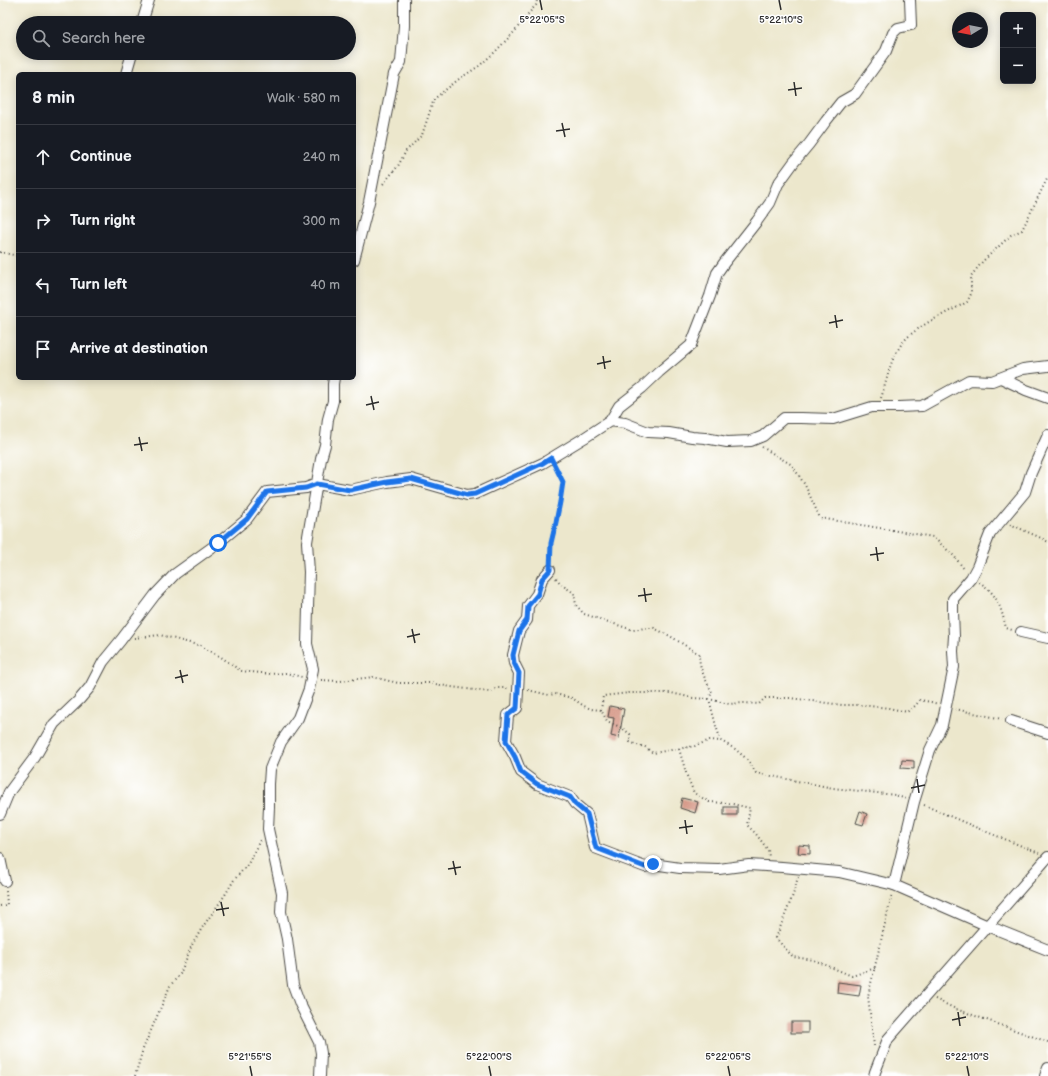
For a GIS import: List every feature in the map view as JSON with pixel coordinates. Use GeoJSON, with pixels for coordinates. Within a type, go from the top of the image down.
{"type":"FeatureCollection","features":[{"type":"Feature","properties":{"kind":"street"},"geometry":{"type":"LineString","coordinates":[[144,16],[149,0]]}},
{"type":"Feature","properties":{"kind":"street"},"geometry":{"type":"LineString","coordinates":[[356,252],[369,202],[394,74],[402,62],[404,0]]}},
{"type":"Feature","properties":{"kind":"street"},"geometry":{"type":"LineString","coordinates":[[0,814],[9,792],[35,757],[54,724],[80,700],[90,687],[103,662],[155,595],[175,574],[218,543],[247,519],[267,492],[306,488],[317,484],[350,490],[387,482],[411,479],[471,495],[543,463],[610,421],[619,406],[691,345],[710,296],[717,273],[757,222],[770,203],[778,184],[794,162],[841,102],[855,94],[886,51],[893,33],[898,28],[911,25],[910,0]]}},
{"type":"Feature","properties":{"kind":"street"},"geometry":{"type":"LineString","coordinates":[[127,72],[130,60]]}},
{"type":"Feature","properties":{"kind":"street"},"geometry":{"type":"LineString","coordinates":[[610,421],[625,423],[648,432],[669,433],[727,442],[751,441],[763,436],[784,418],[832,419],[872,407],[922,406],[969,380],[992,382],[1023,369],[1048,366]]}},
{"type":"Feature","properties":{"kind":"street"},"geometry":{"type":"LineString","coordinates":[[1001,378],[1026,390],[1048,398]]}},
{"type":"Feature","properties":{"kind":"street"},"geometry":{"type":"LineString","coordinates":[[320,1076],[321,1053],[319,1042],[300,1004],[293,985],[287,939],[281,912],[282,892],[268,829],[270,769],[282,742],[298,718],[309,689],[313,669],[307,644],[309,572],[307,542],[321,459],[325,445],[328,419],[333,401],[334,380]]}},
{"type":"Feature","properties":{"kind":"street"},"geometry":{"type":"LineString","coordinates":[[894,885],[914,802],[930,750],[942,725],[954,667],[954,599],[971,578],[983,555],[990,534],[1025,492],[1031,473],[1048,435]]}},
{"type":"Feature","properties":{"kind":"street"},"geometry":{"type":"LineString","coordinates":[[550,570],[542,579],[538,594],[528,606],[527,620],[519,631],[513,655],[514,663],[519,673],[517,708],[508,715],[506,741],[521,772],[537,784],[570,797],[575,804],[587,814],[596,848],[645,867],[653,864],[680,868],[719,869],[749,865],[839,872],[894,885],[988,926],[1048,950]]}},
{"type":"Feature","properties":{"kind":"street"},"geometry":{"type":"LineString","coordinates":[[1020,632],[1048,638]]}},
{"type":"Feature","properties":{"kind":"street"},"geometry":{"type":"LineString","coordinates":[[1011,721],[1048,733]]}},
{"type":"Feature","properties":{"kind":"street"},"geometry":{"type":"LineString","coordinates":[[874,1076],[888,1039],[988,926],[1044,856]]}},
{"type":"Feature","properties":{"kind":"street"},"geometry":{"type":"LineString","coordinates":[[0,858],[5,881]]}},
{"type":"Feature","properties":{"kind":"street"},"geometry":{"type":"LineString","coordinates":[[1046,1076],[1048,1068]]}},
{"type":"Feature","properties":{"kind":"path"},"geometry":{"type":"LineString","coordinates":[[383,184],[398,166],[406,151],[422,135],[434,99],[459,79],[479,66],[495,52],[516,30],[536,5],[537,0]]}},
{"type":"Feature","properties":{"kind":"path"},"geometry":{"type":"LineString","coordinates":[[872,407],[881,398],[893,360],[899,348],[916,330],[967,302],[970,294],[971,276],[983,261],[1011,235],[1022,230],[1048,177]]}},
{"type":"Feature","properties":{"kind":"path"},"geometry":{"type":"LineString","coordinates":[[0,252],[16,256]]}},
{"type":"Feature","properties":{"kind":"path"},"geometry":{"type":"LineString","coordinates":[[751,441],[792,464],[805,485],[820,518],[933,538],[954,556],[971,578],[984,585],[993,593],[1001,610],[1006,628],[1020,632]]}},
{"type":"Feature","properties":{"kind":"path"},"geometry":{"type":"LineString","coordinates":[[551,458],[563,482],[558,515],[551,543],[550,570],[562,585],[574,593],[576,605],[584,614],[633,630],[654,628],[670,636],[698,654],[699,663],[703,674],[712,692],[709,699],[721,740]]}},
{"type":"Feature","properties":{"kind":"path"},"geometry":{"type":"LineString","coordinates":[[1002,520],[1048,542]]}},
{"type":"Feature","properties":{"kind":"path"},"geometry":{"type":"LineString","coordinates":[[518,689],[572,698],[584,706],[591,709],[600,710]]}},
{"type":"Feature","properties":{"kind":"path"},"geometry":{"type":"LineString","coordinates":[[1011,721],[920,700],[907,712],[882,707],[860,705],[842,706],[790,698],[765,698],[759,704],[729,704],[671,693],[629,693],[603,696],[600,710],[607,722],[622,728],[630,734],[630,742],[645,747],[653,752],[695,746],[710,740],[721,740],[748,760],[756,773],[833,788],[895,795],[938,810],[1044,856]]}},
{"type":"Feature","properties":{"kind":"path"},"geometry":{"type":"LineString","coordinates":[[679,749],[694,793],[708,802],[728,803],[750,808],[747,825],[768,850],[770,861],[782,867]]}},
{"type":"Feature","properties":{"kind":"path"},"geometry":{"type":"LineString","coordinates":[[135,1076],[144,1049],[170,986],[180,974],[192,945],[234,880],[248,864],[268,829]]}},
{"type":"Feature","properties":{"kind":"path"},"geometry":{"type":"LineString","coordinates":[[800,868],[793,895],[776,938],[793,957],[814,960],[852,976],[875,968]]}},
{"type":"Feature","properties":{"kind":"path"},"geometry":{"type":"LineString","coordinates":[[0,906],[7,905],[5,881]]}},
{"type":"Feature","properties":{"kind":"path"},"geometry":{"type":"LineString","coordinates":[[874,1049],[868,996],[894,885]]}},
{"type":"Feature","properties":{"kind":"path"},"geometry":{"type":"LineString","coordinates":[[927,995],[956,1009],[1048,1042]]}},
{"type":"Feature","properties":{"kind":"building"},"geometry":{"type":"Polygon","coordinates":[[[610,706],[624,709],[619,738],[611,736],[614,718],[608,717],[610,706]]]}},
{"type":"Feature","properties":{"kind":"building"},"geometry":{"type":"Polygon","coordinates":[[[902,760],[914,761],[914,769],[901,768],[902,760]]]}},
{"type":"Feature","properties":{"kind":"building"},"geometry":{"type":"Polygon","coordinates":[[[682,798],[698,802],[695,813],[680,808],[682,798]]]}},
{"type":"Feature","properties":{"kind":"building"},"geometry":{"type":"Polygon","coordinates":[[[724,807],[737,807],[737,815],[724,815],[724,807]]]}},
{"type":"Feature","properties":{"kind":"building"},"geometry":{"type":"Polygon","coordinates":[[[860,811],[867,814],[863,825],[856,823],[860,811]]]}},
{"type":"Feature","properties":{"kind":"building"},"geometry":{"type":"Polygon","coordinates":[[[799,845],[810,846],[810,854],[798,853],[799,845]]]}},
{"type":"Feature","properties":{"kind":"building"},"geometry":{"type":"Polygon","coordinates":[[[838,982],[861,985],[859,996],[837,993],[838,982]]]}},
{"type":"Feature","properties":{"kind":"building"},"geometry":{"type":"Polygon","coordinates":[[[791,1022],[808,1022],[808,1033],[791,1033],[791,1022]]]}},
{"type":"Feature","properties":{"kind":"route"},"geometry":{"type":"LineString","coordinates":[[218,543],[247,519],[267,492],[306,488],[317,484],[350,490],[387,482],[411,479],[467,495],[475,494],[551,458],[563,482],[551,543],[550,570],[542,579],[538,594],[528,606],[527,620],[519,631],[516,648],[513,655],[514,663],[519,673],[517,708],[508,715],[506,741],[521,772],[537,784],[570,797],[575,804],[587,814],[596,848],[645,867],[653,864]]}}]}
